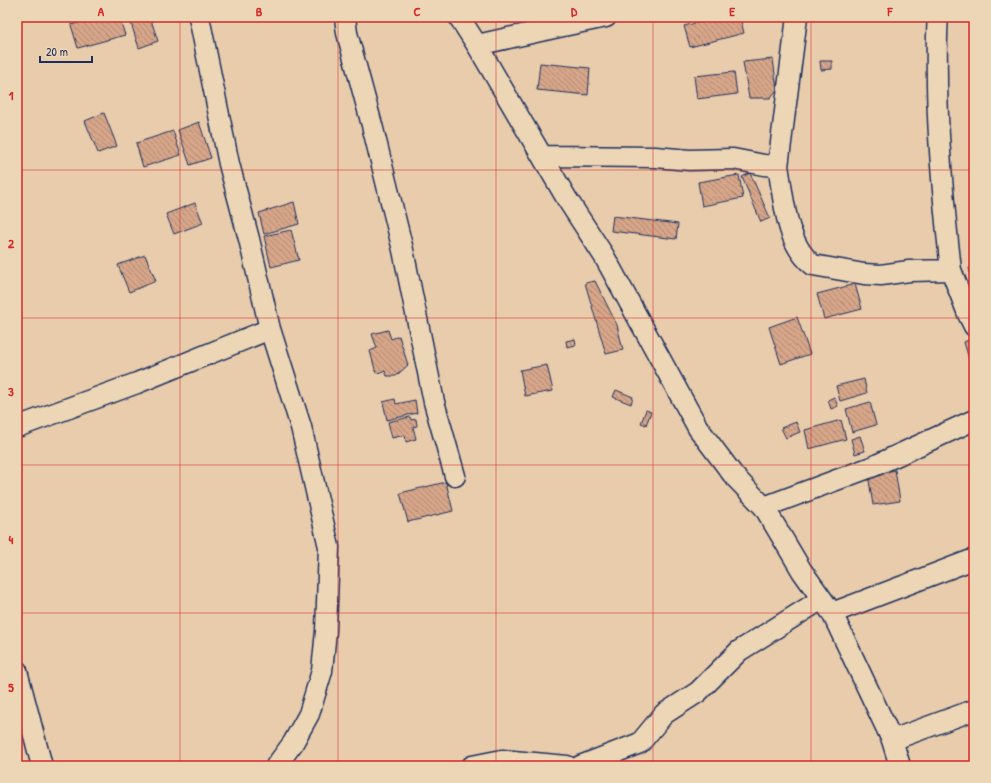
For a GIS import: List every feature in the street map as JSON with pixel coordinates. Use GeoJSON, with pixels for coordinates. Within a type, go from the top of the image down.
{"type":"FeatureCollection","features":[{"type":"Feature","properties":{"kind":"street"},"geometry":{"type":"LineString","coordinates":[[199,17],[229,164],[249,239],[270,329],[301,426],[329,547],[326,631],[322,671],[309,714],[293,743],[276,766]]}},
{"type":"Feature","properties":{"kind":"street"},"geometry":{"type":"LineString","coordinates":[[346,17],[347,33],[372,125],[403,250],[434,402],[455,476]]}},
{"type":"Feature","properties":{"kind":"street"},"geometry":{"type":"LineString","coordinates":[[459,17],[567,199],[604,256],[698,428],[734,476],[764,506],[802,571],[827,606],[892,740],[900,766]]}},
{"type":"Feature","properties":{"kind":"street"},"geometry":{"type":"LineString","coordinates":[[477,45],[606,17]]}},
{"type":"Feature","properties":{"kind":"street"},"geometry":{"type":"LineString","coordinates":[[796,17],[778,166],[790,230],[803,256],[813,265],[864,274],[881,275],[917,270],[951,270]]}},
{"type":"Feature","properties":{"kind":"street"},"geometry":{"type":"LineString","coordinates":[[938,17],[936,34],[938,116],[942,180],[951,270],[974,326]]}},
{"type":"Feature","properties":{"kind":"street"},"geometry":{"type":"LineString","coordinates":[[542,156],[655,157],[688,160],[733,159],[778,166]]}},
{"type":"Feature","properties":{"kind":"street"},"geometry":{"type":"LineString","coordinates":[[17,427],[137,383],[270,329]]}},
{"type":"Feature","properties":{"kind":"street"},"geometry":{"type":"LineString","coordinates":[[764,506],[874,466],[974,420]]}},
{"type":"Feature","properties":{"kind":"street"},"geometry":{"type":"LineString","coordinates":[[580,766],[640,743],[664,714],[698,692],[739,651],[827,606],[974,559]]}},
{"type":"Feature","properties":{"kind":"street"},"geometry":{"type":"LineString","coordinates":[[17,671],[42,766]]}},
{"type":"Feature","properties":{"kind":"street"},"geometry":{"type":"LineString","coordinates":[[892,740],[974,710]]}},
{"type":"Feature","properties":{"kind":"street"},"geometry":{"type":"LineString","coordinates":[[472,766],[502,760],[567,766]]}},
{"type":"Feature","properties":{"kind":"building"},"geometry":{"type":"Polygon","coordinates":[[[98,17],[119,17],[125,35],[78,48],[71,25],[98,17]]]}},
{"type":"Feature","properties":{"kind":"building"},"geometry":{"type":"Polygon","coordinates":[[[129,17],[150,17],[158,41],[139,48],[129,17]]]}},
{"type":"Feature","properties":{"kind":"building"},"geometry":{"type":"Polygon","coordinates":[[[719,17],[740,17],[744,33],[690,47],[684,26],[719,17]]]}},
{"type":"Feature","properties":{"kind":"building"},"geometry":{"type":"Polygon","coordinates":[[[773,59],[777,90],[770,98],[749,98],[743,62],[773,59]]]}},
{"type":"Feature","properties":{"kind":"building"},"geometry":{"type":"Polygon","coordinates":[[[820,61],[832,61],[832,69],[821,70],[820,61]]]}},
{"type":"Feature","properties":{"kind":"building"},"geometry":{"type":"Polygon","coordinates":[[[540,63],[590,68],[588,95],[537,90],[540,63]]]}},
{"type":"Feature","properties":{"kind":"building"},"geometry":{"type":"Polygon","coordinates":[[[734,72],[737,94],[697,99],[694,76],[734,72]]]}},
{"type":"Feature","properties":{"kind":"building"},"geometry":{"type":"Polygon","coordinates":[[[104,113],[117,146],[98,153],[85,121],[104,113]]]}},
{"type":"Feature","properties":{"kind":"building"},"geometry":{"type":"Polygon","coordinates":[[[199,122],[211,158],[190,165],[178,130],[199,122]]]}},
{"type":"Feature","properties":{"kind":"building"},"geometry":{"type":"Polygon","coordinates":[[[173,131],[181,155],[143,167],[136,143],[173,131]]]}},
{"type":"Feature","properties":{"kind":"building"},"geometry":{"type":"Polygon","coordinates":[[[750,173],[770,218],[761,222],[742,177],[750,173]]]}},
{"type":"Feature","properties":{"kind":"building"},"geometry":{"type":"Polygon","coordinates":[[[739,175],[743,198],[702,206],[698,182],[739,175]]]}},
{"type":"Feature","properties":{"kind":"building"},"geometry":{"type":"Polygon","coordinates":[[[294,202],[299,224],[264,234],[259,213],[294,202]]]}},
{"type":"Feature","properties":{"kind":"building"},"geometry":{"type":"Polygon","coordinates":[[[195,203],[203,223],[174,234],[166,214],[195,203]]]}},
{"type":"Feature","properties":{"kind":"building"},"geometry":{"type":"Polygon","coordinates":[[[613,216],[678,224],[676,239],[611,231],[613,216]]]}},
{"type":"Feature","properties":{"kind":"building"},"geometry":{"type":"Polygon","coordinates":[[[291,230],[299,260],[271,267],[264,236],[291,230]]]}},
{"type":"Feature","properties":{"kind":"building"},"geometry":{"type":"Polygon","coordinates":[[[145,255],[156,281],[129,292],[118,265],[145,255]]]}},
{"type":"Feature","properties":{"kind":"building"},"geometry":{"type":"Polygon","coordinates":[[[974,267],[974,280],[972,281],[969,268],[974,267]]]}},
{"type":"Feature","properties":{"kind":"building"},"geometry":{"type":"Polygon","coordinates":[[[595,281],[617,325],[623,350],[606,354],[585,283],[595,281]]]}},
{"type":"Feature","properties":{"kind":"building"},"geometry":{"type":"Polygon","coordinates":[[[855,284],[862,309],[824,319],[817,294],[855,284]]]}},
{"type":"Feature","properties":{"kind":"building"},"geometry":{"type":"Polygon","coordinates":[[[797,317],[810,354],[781,364],[769,327],[797,317]]]}},
{"type":"Feature","properties":{"kind":"building"},"geometry":{"type":"Polygon","coordinates":[[[388,330],[391,339],[399,336],[408,365],[396,376],[387,376],[385,371],[376,373],[370,351],[377,348],[372,334],[388,330]]]}},
{"type":"Feature","properties":{"kind":"building"},"geometry":{"type":"Polygon","coordinates":[[[575,339],[576,345],[567,347],[566,341],[575,339]]]}},
{"type":"Feature","properties":{"kind":"building"},"geometry":{"type":"Polygon","coordinates":[[[971,339],[974,349],[974,358],[969,359],[964,342],[971,339]]]}},
{"type":"Feature","properties":{"kind":"building"},"geometry":{"type":"Polygon","coordinates":[[[547,365],[553,391],[525,396],[520,370],[547,365]]]}},
{"type":"Feature","properties":{"kind":"building"},"geometry":{"type":"Polygon","coordinates":[[[864,379],[867,393],[840,401],[836,386],[864,379]]]}},
{"type":"Feature","properties":{"kind":"building"},"geometry":{"type":"Polygon","coordinates":[[[616,390],[633,397],[631,404],[613,397],[616,390]]]}},
{"type":"Feature","properties":{"kind":"building"},"geometry":{"type":"Polygon","coordinates":[[[834,397],[838,406],[831,409],[828,400],[834,397]]]}},
{"type":"Feature","properties":{"kind":"building"},"geometry":{"type":"Polygon","coordinates":[[[395,399],[396,404],[415,400],[417,413],[387,420],[383,402],[395,399]]]}},
{"type":"Feature","properties":{"kind":"building"},"geometry":{"type":"Polygon","coordinates":[[[870,402],[876,425],[852,432],[846,409],[870,402]]]}},
{"type":"Feature","properties":{"kind":"building"},"geometry":{"type":"Polygon","coordinates":[[[646,410],[651,412],[646,425],[641,423],[646,410]]]}},
{"type":"Feature","properties":{"kind":"building"},"geometry":{"type":"Polygon","coordinates":[[[410,417],[411,420],[416,419],[417,426],[413,427],[416,439],[406,442],[405,435],[392,438],[388,422],[410,417]]]}},
{"type":"Feature","properties":{"kind":"building"},"geometry":{"type":"Polygon","coordinates":[[[841,420],[846,439],[809,449],[805,430],[841,420]]]}},
{"type":"Feature","properties":{"kind":"building"},"geometry":{"type":"Polygon","coordinates":[[[796,422],[800,432],[786,438],[781,428],[796,422]]]}},
{"type":"Feature","properties":{"kind":"building"},"geometry":{"type":"Polygon","coordinates":[[[860,436],[865,451],[855,454],[851,439],[860,436]]]}},
{"type":"Feature","properties":{"kind":"building"},"geometry":{"type":"Polygon","coordinates":[[[895,470],[900,501],[873,505],[868,474],[895,470]]]}},
{"type":"Feature","properties":{"kind":"building"},"geometry":{"type":"Polygon","coordinates":[[[446,482],[453,511],[408,522],[400,493],[446,482]]]}}]}
